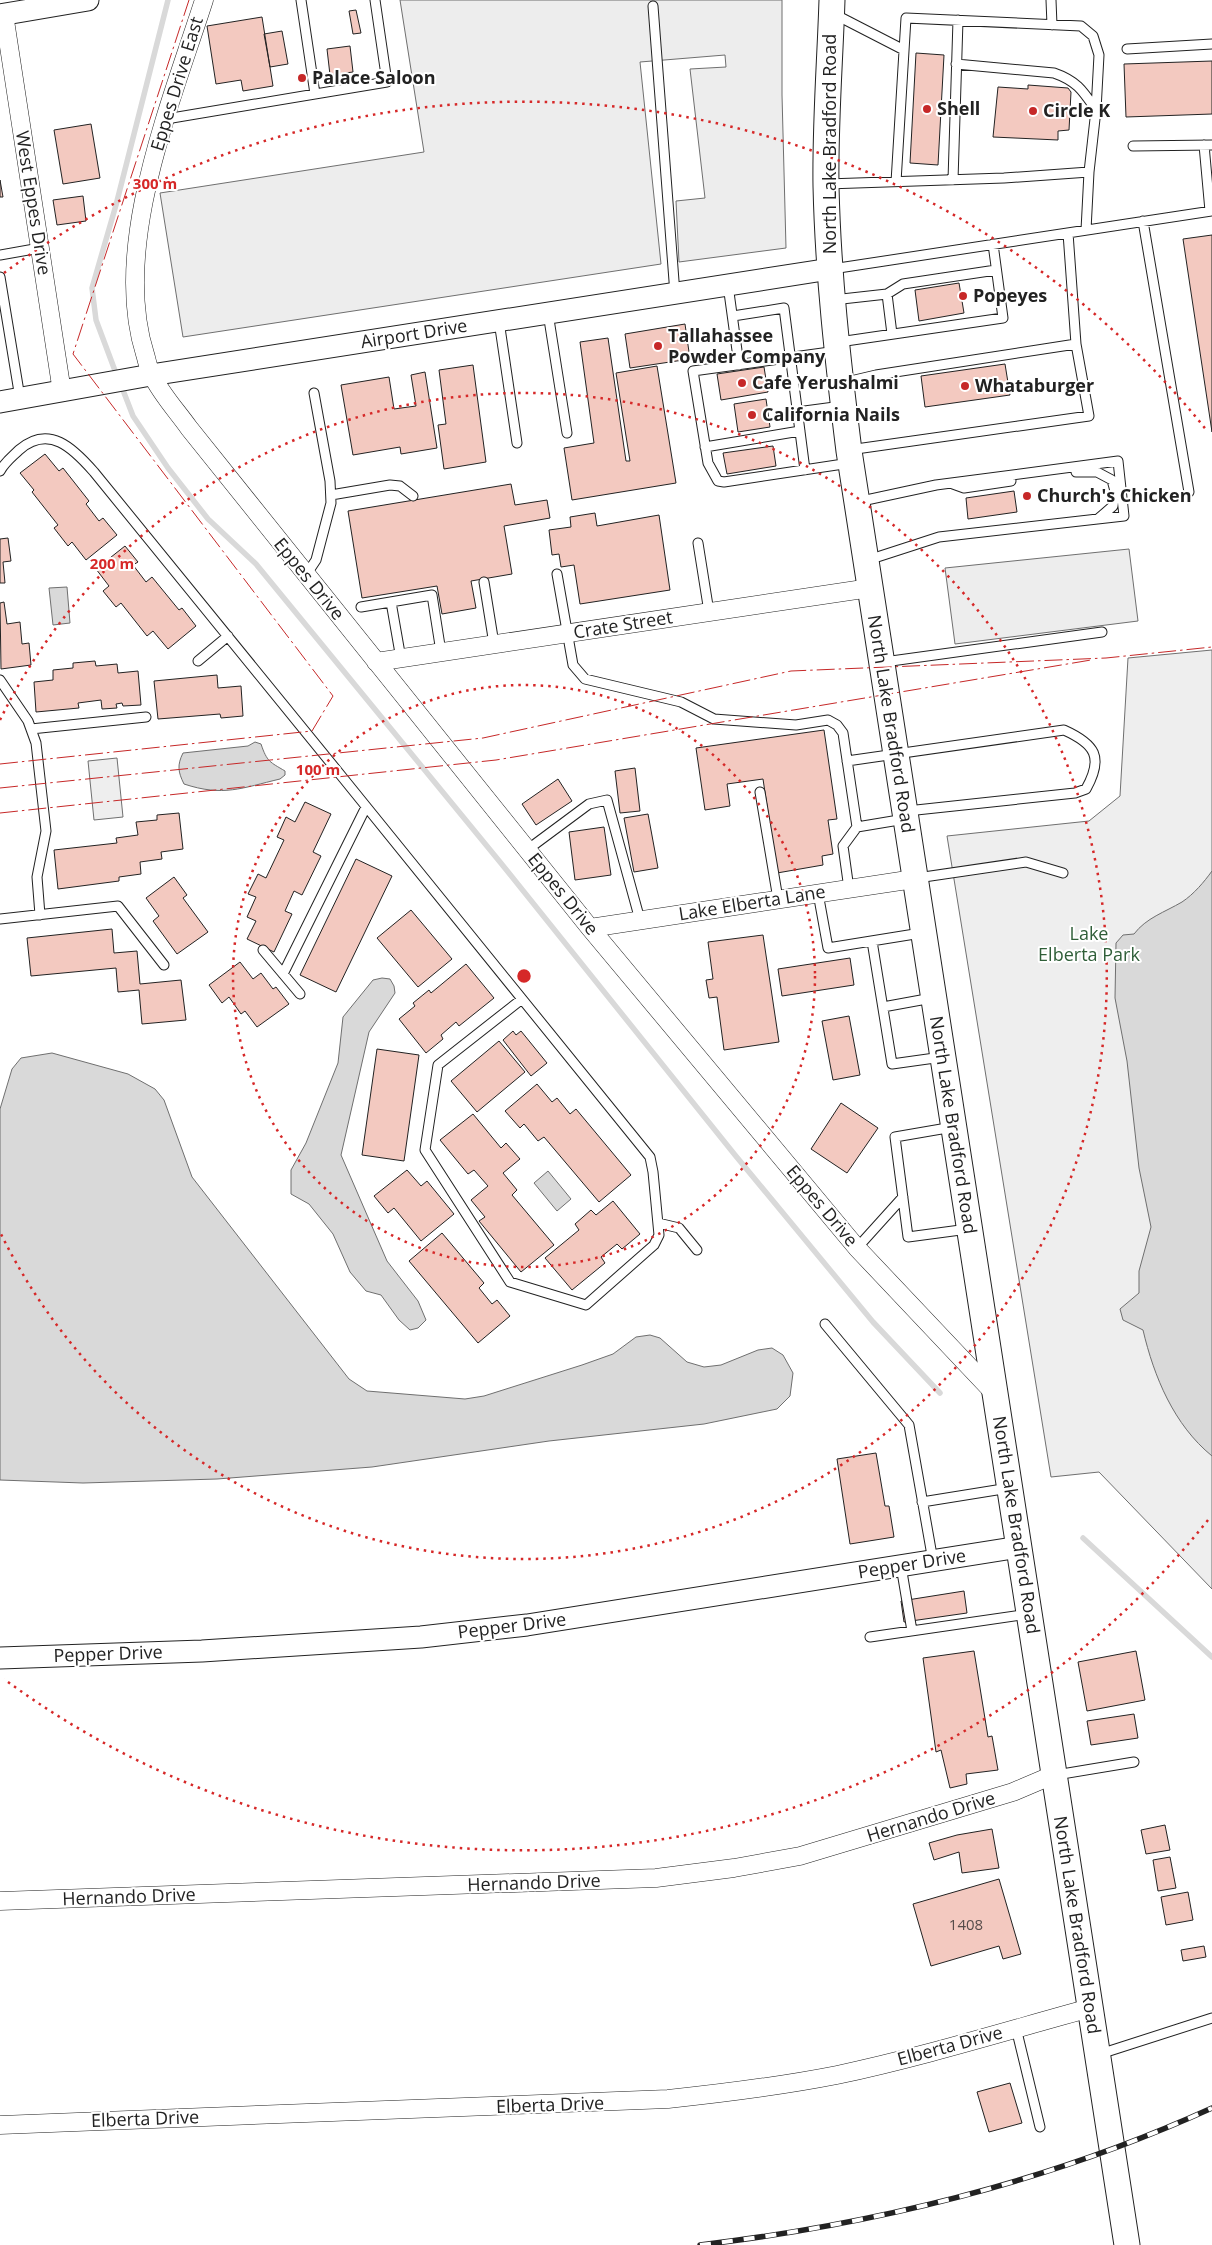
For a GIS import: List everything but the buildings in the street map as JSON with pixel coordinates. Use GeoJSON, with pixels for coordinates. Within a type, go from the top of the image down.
{"type":"FeatureCollection","features":[{"type":"Feature","properties":{"kind":"main road","name":"North Lake Bradford Road"},"geometry":{"type":"LineString","coordinates":[[832,6],[826,184],[836,347],[850,457],[1127,2245]]}},
{"type":"Feature","properties":{"kind":"street"},"geometry":{"type":"LineString","coordinates":[[6,12],[88,0]]}},
{"type":"Feature","properties":{"kind":"street","name":"Eppes Drive East"},"geometry":{"type":"LineString","coordinates":[[143,377],[136,302],[136,254],[141,217],[150,172],[204,0]]}},
{"type":"Feature","properties":{"kind":"street","name":"West Eppes Drive"},"geometry":{"type":"LineString","coordinates":[[6,12],[62,392]]}},
{"type":"Feature","properties":{"kind":"street","name":"Airport Drive"},"geometry":{"type":"LineString","coordinates":[[10,401],[143,377],[830,269]]}},
{"type":"Feature","properties":{"kind":"street","name":"Eppes Drive"},"geometry":{"type":"LineString","coordinates":[[143,377],[189,428],[590,928],[857,1248],[996,1395]]}},
{"type":"Feature","properties":{"kind":"street","name":"Crate Street"},"geometry":{"type":"LineString","coordinates":[[376,662],[870,588]]}},
{"type":"Feature","properties":{"kind":"street","name":"Lake Elberta Lane"},"geometry":{"type":"LineString","coordinates":[[590,928],[914,878]]}},
{"type":"Feature","properties":{"kind":"street","name":"Pepper Drive"},"geometry":{"type":"LineString","coordinates":[[0,1658],[212,1651],[421,1637],[527,1625],[1019,1547]]}},
{"type":"Feature","properties":{"kind":"street","name":"Hernando Drive"},"geometry":{"type":"LineString","coordinates":[[0,1902],[656,1878],[734,1868],[800,1856],[1012,1792],[1053,1775]]}},
{"type":"Feature","properties":{"kind":"street","name":"Elberta Drive"},"geometry":{"type":"LineString","coordinates":[[0,2125],[668,2099],[756,2089],[837,2075],[897,2061],[1090,2008]]}},
{"type":"Feature","properties":{"kind":"lane"},"geometry":{"type":"LineString","coordinates":[[301,0],[315,94]]}},
{"type":"Feature","properties":{"kind":"lane"},"geometry":{"type":"LineString","coordinates":[[166,119],[387,82],[375,0]]}},
{"type":"Feature","properties":{"kind":"lane"},"geometry":{"type":"LineString","coordinates":[[1052,0],[1052,25]]}},
{"type":"Feature","properties":{"kind":"lane"},"geometry":{"type":"LineString","coordinates":[[653,6],[675,294]]}},
{"type":"Feature","properties":{"kind":"lane"},"geometry":{"type":"LineString","coordinates":[[832,6],[904,50]]}},
{"type":"Feature","properties":{"kind":"lane"},"geometry":{"type":"LineString","coordinates":[[896,182],[906,18],[1081,26],[1093,36],[1099,55],[1086,230]]}},
{"type":"Feature","properties":{"kind":"lane"},"geometry":{"type":"LineString","coordinates":[[953,180],[958,20]]}},
{"type":"Feature","properties":{"kind":"lane"},"geometry":{"type":"LineString","coordinates":[[1127,49],[1212,44]]}},
{"type":"Feature","properties":{"kind":"lane"},"geometry":{"type":"LineString","coordinates":[[956,64],[1054,73],[1069,78],[1081,88],[1096,110]]}},
{"type":"Feature","properties":{"kind":"lane"},"geometry":{"type":"LineString","coordinates":[[830,269],[1211,211],[1208,145],[1133,146]]}},
{"type":"Feature","properties":{"kind":"lane"},"geometry":{"type":"LineString","coordinates":[[826,184],[953,180],[1089,172]]}},
{"type":"Feature","properties":{"kind":"lane"},"geometry":{"type":"LineString","coordinates":[[1143,222],[1189,492]]}},
{"type":"Feature","properties":{"kind":"lane"},"geometry":{"type":"LineString","coordinates":[[992,244],[1003,318],[892,334],[790,358],[694,372],[705,447],[712,474],[718,481],[724,482],[805,470],[850,457],[1090,416],[1076,344],[1068,233]]}},
{"type":"Feature","properties":{"kind":"lane"},"geometry":{"type":"LineString","coordinates":[[0,255],[40,248]]}},
{"type":"Feature","properties":{"kind":"lane"},"geometry":{"type":"LineString","coordinates":[[832,300],[887,294],[903,284],[996,270]]}},
{"type":"Feature","properties":{"kind":"lane"},"geometry":{"type":"LineString","coordinates":[[0,277],[10,401]]}},
{"type":"Feature","properties":{"kind":"lane"},"geometry":{"type":"LineString","coordinates":[[728,285],[739,365]]}},
{"type":"Feature","properties":{"kind":"lane"},"geometry":{"type":"LineString","coordinates":[[887,294],[892,334]]}},
{"type":"Feature","properties":{"kind":"lane"},"geometry":{"type":"LineString","coordinates":[[732,316],[784,308],[805,470]]}},
{"type":"Feature","properties":{"kind":"lane"},"geometry":{"type":"LineString","coordinates":[[548,313],[567,433]]}},
{"type":"Feature","properties":{"kind":"lane"},"geometry":{"type":"LineString","coordinates":[[499,321],[517,443]]}},
{"type":"Feature","properties":{"kind":"lane"},"geometry":{"type":"LineString","coordinates":[[798,412],[842,394],[876,375],[1076,344]]}},
{"type":"Feature","properties":{"kind":"lane"},"geometry":{"type":"LineString","coordinates":[[306,575],[316,560],[331,503],[314,393]]}},
{"type":"Feature","properties":{"kind":"lane"},"geometry":{"type":"LineString","coordinates":[[705,447],[800,432]]}},
{"type":"Feature","properties":{"kind":"lane"},"geometry":{"type":"LineString","coordinates":[[0,471],[4,464],[28,442],[45,439],[59,441],[74,450],[228,636],[650,1157],[658,1223],[658,1235],[654,1245],[586,1304],[510,1282],[425,1150],[438,1065],[522,999]]}},
{"type":"Feature","properties":{"kind":"lane"},"geometry":{"type":"LineString","coordinates":[[857,502],[949,483],[1118,461],[1124,516],[939,537],[866,561]]}},
{"type":"Feature","properties":{"kind":"lane"},"geometry":{"type":"LineString","coordinates":[[949,483],[964,488],[1085,471],[1097,472],[1112,480],[1115,492],[1113,506],[1098,519]]}},
{"type":"Feature","properties":{"kind":"lane"},"geometry":{"type":"LineString","coordinates":[[331,495],[390,485],[400,486],[413,496]]}},
{"type":"Feature","properties":{"kind":"lane"},"geometry":{"type":"LineString","coordinates":[[698,543],[709,612]]}},
{"type":"Feature","properties":{"kind":"lane"},"geometry":{"type":"LineString","coordinates":[[557,574],[573,665],[585,679],[681,702],[714,718],[796,724],[828,720],[837,725],[843,734],[857,827]]}},
{"type":"Feature","properties":{"kind":"lane"},"geometry":{"type":"LineString","coordinates":[[484,582],[494,644]]}},
{"type":"Feature","properties":{"kind":"lane"},"geometry":{"type":"LineString","coordinates":[[361,607],[432,595],[442,652]]}},
{"type":"Feature","properties":{"kind":"lane"},"geometry":{"type":"LineString","coordinates":[[391,602],[401,658]]}},
{"type":"Feature","properties":{"kind":"lane"},"geometry":{"type":"LineString","coordinates":[[881,662],[1102,632]]}},
{"type":"Feature","properties":{"kind":"lane"},"geometry":{"type":"LineString","coordinates":[[198,661],[228,636]]}},
{"type":"Feature","properties":{"kind":"lane"},"geometry":{"type":"LineString","coordinates":[[0,680],[28,721],[36,743],[46,831],[37,877],[40,915]]}},
{"type":"Feature","properties":{"kind":"lane"},"geometry":{"type":"LineString","coordinates":[[30,729],[146,717]]}},
{"type":"Feature","properties":{"kind":"lane"},"geometry":{"type":"LineString","coordinates":[[847,761],[1064,730],[1084,739],[1091,748],[1096,761],[1094,776],[1086,789],[1075,793],[905,815],[857,827],[843,846],[849,889]]}},
{"type":"Feature","properties":{"kind":"lane"},"geometry":{"type":"LineString","coordinates":[[760,792],[778,899]]}},
{"type":"Feature","properties":{"kind":"lane"},"geometry":{"type":"LineString","coordinates":[[527,850],[589,804],[607,800],[640,920]]}},
{"type":"Feature","properties":{"kind":"lane"},"geometry":{"type":"LineString","coordinates":[[283,974],[366,807]]}},
{"type":"Feature","properties":{"kind":"lane"},"geometry":{"type":"LineString","coordinates":[[914,878],[1026,862],[1063,873]]}},
{"type":"Feature","properties":{"kind":"lane"},"geometry":{"type":"LineString","coordinates":[[818,893],[828,948],[923,932]]}},
{"type":"Feature","properties":{"kind":"lane"},"geometry":{"type":"LineString","coordinates":[[0,919],[118,906],[164,965]]}},
{"type":"Feature","properties":{"kind":"lane"},"geometry":{"type":"LineString","coordinates":[[872,940],[892,1064],[942,1057]]}},
{"type":"Feature","properties":{"kind":"lane"},"geometry":{"type":"LineString","coordinates":[[263,950],[300,994]]}},
{"type":"Feature","properties":{"kind":"lane"},"geometry":{"type":"LineString","coordinates":[[883,1007],[933,998]]}},
{"type":"Feature","properties":{"kind":"lane"},"geometry":{"type":"LineString","coordinates":[[954,1127],[895,1138],[908,1237],[970,1229]]}},
{"type":"Feature","properties":{"kind":"lane"},"geometry":{"type":"LineString","coordinates":[[857,1248],[903,1197]]}},
{"type":"Feature","properties":{"kind":"lane"},"geometry":{"type":"LineString","coordinates":[[658,1223],[680,1228],[697,1250]]}},
{"type":"Feature","properties":{"kind":"lane"},"geometry":{"type":"LineString","coordinates":[[825,1324],[909,1425],[933,1561]]}},
{"type":"Feature","properties":{"kind":"lane"},"geometry":{"type":"LineString","coordinates":[[922,1502],[1010,1488]]}},
{"type":"Feature","properties":{"kind":"lane"},"geometry":{"type":"LineString","coordinates":[[901,1566],[912,1631]]}},
{"type":"Feature","properties":{"kind":"lane"},"geometry":{"type":"LineString","coordinates":[[870,1637],[1029,1613]]}},
{"type":"Feature","properties":{"kind":"lane"},"geometry":{"type":"LineString","coordinates":[[1053,1775],[1134,1762]]}},
{"type":"Feature","properties":{"kind":"lane"},"geometry":{"type":"LineString","coordinates":[[1097,2055],[1212,2018]]}},
{"type":"Feature","properties":{"kind":"lane"},"geometry":{"type":"LineString","coordinates":[[1016,2028],[1040,2127]]}},
{"type":"Feature","properties":{"kind":"green space","name":"Lake Elberta Park"},"geometry":{"type":"Polygon","coordinates":[[[1212,650],[1212,1589],[1099,1472],[1051,1477],[947,836],[1089,821],[1120,796],[1128,658],[1212,650]]]}},
{"type":"Feature","properties":{"kind":"green space"},"geometry":{"type":"Polygon","coordinates":[[[117,758],[123,817],[94,820],[88,761],[117,758]]]}},
{"type":"Feature","properties":{"kind":"shaded area"},"geometry":{"type":"Polygon","coordinates":[[[400,0],[782,0],[782,95],[786,248],[679,262],[676,201],[705,198],[690,69],[726,67],[725,55],[640,62],[661,264],[183,337],[160,193],[424,152],[400,0]]]}},
{"type":"Feature","properties":{"kind":"shaded area"},"geometry":{"type":"Polygon","coordinates":[[[1129,549],[1138,621],[955,644],[945,568],[1129,549]]]}},
{"type":"Feature","properties":{"kind":"shaded area"},"geometry":{"type":"Polygon","coordinates":[[[67,587],[70,623],[53,625],[49,588],[67,587]]]}},
{"type":"Feature","properties":{"kind":"shaded area"},"geometry":{"type":"Polygon","coordinates":[[[255,742],[261,744],[265,755],[270,761],[285,771],[285,775],[280,779],[221,791],[184,784],[179,768],[183,753],[248,746],[255,742]]]}},
{"type":"Feature","properties":{"kind":"shaded area"},"geometry":{"type":"Polygon","coordinates":[[[1212,871],[1212,1456],[1199,1444],[1176,1415],[1153,1365],[1143,1330],[1123,1320],[1120,1309],[1139,1293],[1139,1271],[1151,1227],[1139,1168],[1127,1061],[1115,998],[1116,943],[1123,935],[1134,934],[1150,919],[1186,899],[1199,888],[1212,871]]]}},
{"type":"Feature","properties":{"kind":"shaded area"},"geometry":{"type":"Polygon","coordinates":[[[390,979],[395,993],[369,1032],[341,1155],[387,1261],[418,1301],[426,1320],[418,1328],[410,1330],[399,1320],[381,1295],[366,1291],[350,1272],[333,1234],[309,1204],[291,1194],[291,1170],[306,1143],[338,1063],[343,1017],[373,980],[390,979]]]}},
{"type":"Feature","properties":{"kind":"shaded area"},"geometry":{"type":"Polygon","coordinates":[[[52,1053],[128,1074],[155,1089],[164,1100],[192,1177],[349,1379],[367,1391],[465,1399],[484,1396],[613,1354],[636,1337],[650,1335],[660,1338],[687,1362],[704,1367],[721,1365],[758,1350],[772,1348],[783,1355],[793,1373],[790,1396],[777,1409],[704,1424],[549,1441],[372,1467],[217,1479],[83,1483],[0,1480],[0,1109],[12,1069],[21,1058],[52,1053]]]}},
{"type":"Feature","properties":{"kind":"shaded area"},"geometry":{"type":"Polygon","coordinates":[[[548,1171],[571,1199],[557,1211],[534,1183],[548,1171]]]}},
{"type":"Feature","properties":{"kind":"waterway"},"geometry":{"type":"LineString","coordinates":[[117,376],[96,320],[92,288],[116,205],[168,0]]}},
{"type":"Feature","properties":{"kind":"waterway"},"geometry":{"type":"LineString","coordinates":[[121,385],[133,416],[168,468],[208,519],[256,564],[500,862],[735,1155],[873,1322],[940,1393]]}},
{"type":"Feature","properties":{"kind":"waterway"},"geometry":{"type":"LineString","coordinates":[[1083,1538],[1212,1657]]}},
{"type":"Feature","properties":{"kind":"railway"},"geometry":{"type":"LineString","coordinates":[[700,2245],[831,2225],[961,2196],[1088,2158],[1212,2108]]}},
{"type":"Feature","properties":{"kind":"power"},"geometry":{"type":"LineString","coordinates":[[0,764],[312,731],[333,696],[73,354],[189,0]]}},
{"type":"Feature","properties":{"kind":"power"},"geometry":{"type":"LineString","coordinates":[[0,788],[483,738],[791,671],[1106,658],[1212,647]]}},
{"type":"Feature","properties":{"kind":"power"},"geometry":{"type":"LineString","coordinates":[[0,813],[496,760],[1091,660]]}},
{"type":"Feature","properties":{"kind":"place","name":"Palace Saloon"},"geometry":{"type":"Point","coordinates":[302,78]}},
{"type":"Feature","properties":{"kind":"place","name":"Shell"},"geometry":{"type":"Point","coordinates":[927,109]}},
{"type":"Feature","properties":{"kind":"place","name":"Circle K"},"geometry":{"type":"Point","coordinates":[1033,111]}},
{"type":"Feature","properties":{"kind":"place","name":"Popeyes"},"geometry":{"type":"Point","coordinates":[963,296]}},
{"type":"Feature","properties":{"kind":"place","name":"Tallahassee Powder Company"},"geometry":{"type":"Point","coordinates":[658,346]}},
{"type":"Feature","properties":{"kind":"place","name":"Cafe Yerushalmi"},"geometry":{"type":"Point","coordinates":[742,383]}},
{"type":"Feature","properties":{"kind":"place","name":"Whataburger"},"geometry":{"type":"Point","coordinates":[965,386]}},
{"type":"Feature","properties":{"kind":"place","name":"California Nails"},"geometry":{"type":"Point","coordinates":[752,415]}},
{"type":"Feature","properties":{"kind":"place","name":"Church's Chicken"},"geometry":{"type":"Point","coordinates":[1027,496]}}]}
